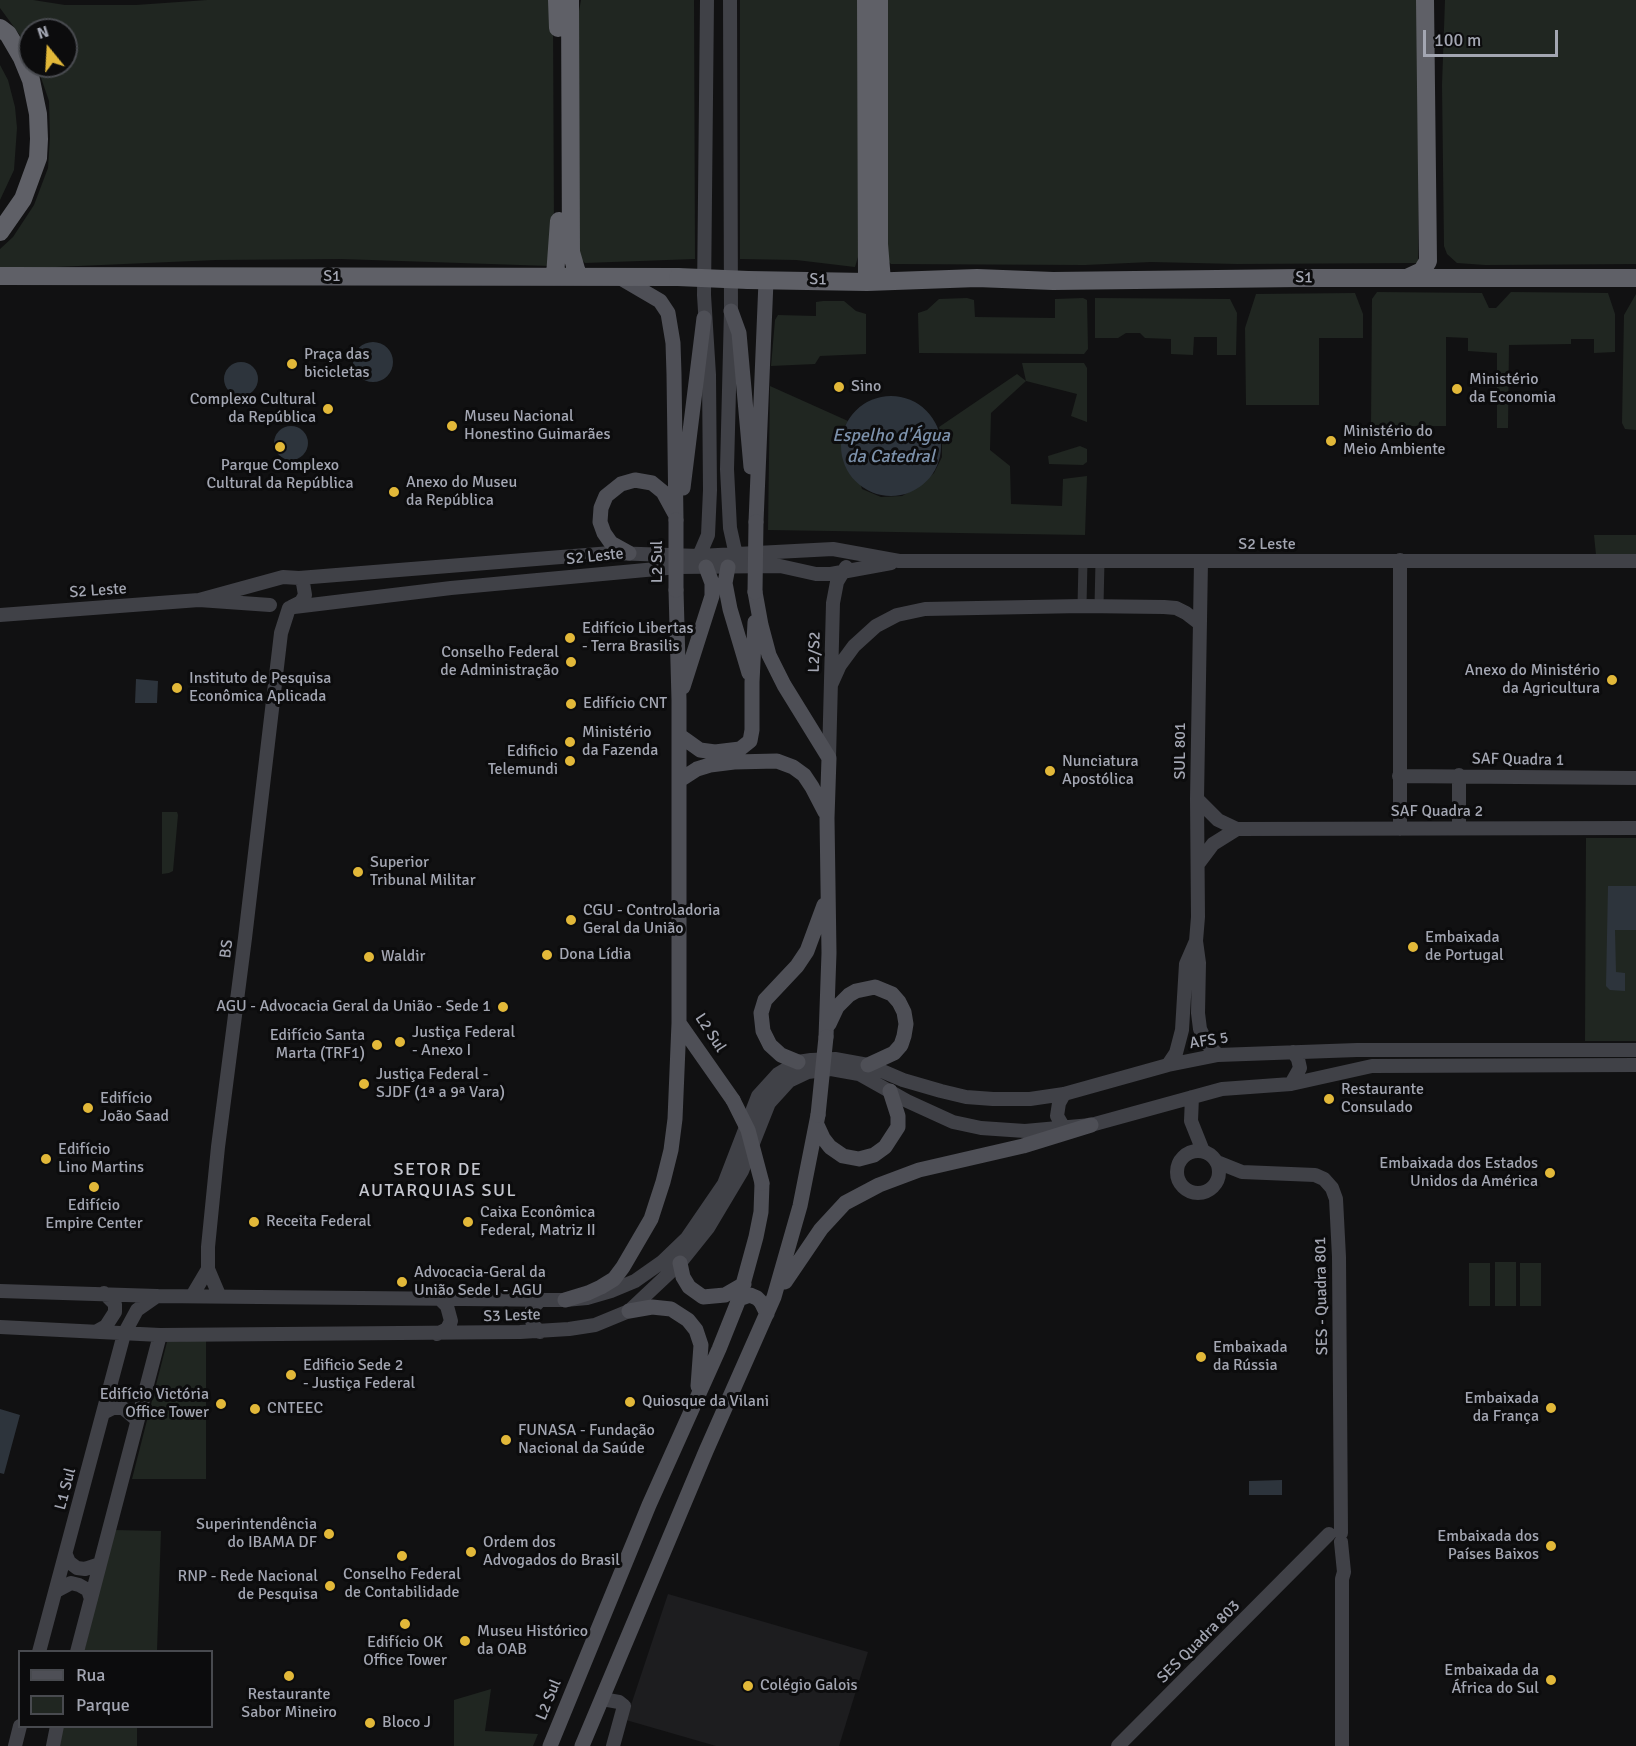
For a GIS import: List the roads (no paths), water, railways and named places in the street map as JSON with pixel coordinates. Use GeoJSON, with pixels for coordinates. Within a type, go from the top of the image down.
{"type":"FeatureCollection","features":[{"type":"Feature","properties":{"kind":"highway"},"geometry":{"type":"LineString","coordinates":[[555,276],[559,241],[557,0]]}},
{"type":"Feature","properties":{"kind":"highway"},"geometry":{"type":"LineString","coordinates":[[570,0],[571,252],[578,276]]}},
{"type":"Feature","properties":{"kind":"highway"},"geometry":{"type":"LineString","coordinates":[[866,0],[875,281]]}},
{"type":"Feature","properties":{"kind":"highway"},"geometry":{"type":"LineString","coordinates":[[875,281],[879,244],[879,0]]}},
{"type":"Feature","properties":{"kind":"highway"},"geometry":{"type":"LineString","coordinates":[[1407,278],[1422,271],[1428,261],[1425,0]]}},
{"type":"Feature","properties":{"kind":"highway"},"geometry":{"type":"LineString","coordinates":[[1438,0],[1438,259],[1442,270],[1454,278]]}},
{"type":"Feature","properties":{"kind":"highway"},"geometry":{"type":"LineString","coordinates":[[0,28],[8,34],[31,80],[38,114],[39,139],[38,158],[23,199],[0,232]]}},
{"type":"Feature","properties":{"kind":"highway","name":"S1"},"geometry":{"type":"LineString","coordinates":[[0,276],[578,276],[875,281],[978,278],[1053,280],[1636,278]]}},
{"type":"Feature","properties":{"kind":"main road"},"geometry":{"type":"LineString","coordinates":[[679,700],[712,596],[712,583],[703,561],[710,525],[709,375],[704,318],[707,0]]}},
{"type":"Feature","properties":{"kind":"main road"},"geometry":{"type":"LineString","coordinates":[[730,0],[731,311],[728,479],[732,561],[725,584],[730,609],[752,682]]}},
{"type":"Feature","properties":{"kind":"main road","name":"L2 Sul"},"geometry":{"type":"LineString","coordinates":[[550,1746],[649,1505],[742,1292],[761,1212],[762,1183],[748,1130],[733,1100],[679,1023],[680,780],[673,354],[668,313],[660,301],[619,277]]}},
{"type":"Feature","properties":{"kind":"main road"},"geometry":{"type":"LineString","coordinates":[[679,735],[700,750],[715,752],[746,745],[750,741],[752,730],[756,596],[757,280]]}},
{"type":"Feature","properties":{"kind":"main road"},"geometry":{"type":"LineString","coordinates":[[731,311],[739,333],[748,449],[756,496]]}},
{"type":"Feature","properties":{"kind":"main road"},"geometry":{"type":"LineString","coordinates":[[676,518],[687,464],[704,318]]}},
{"type":"Feature","properties":{"kind":"main road"},"geometry":{"type":"LineString","coordinates":[[629,553],[611,543],[600,522],[601,508],[606,496],[621,484],[635,480],[652,483],[663,492],[676,518]]}},
{"type":"Feature","properties":{"kind":"main road","name":"S2 Leste"},"geometry":{"type":"LineString","coordinates":[[732,561],[833,549],[898,561],[1636,561]]}},
{"type":"Feature","properties":{"kind":"main road"},"geometry":{"type":"LineString","coordinates":[[806,571],[804,558],[808,551]]}},
{"type":"Feature","properties":{"kind":"main road","name":"L2/S2"},"geometry":{"type":"LineString","coordinates":[[829,758],[833,603],[837,582],[849,561],[848,551]]}},
{"type":"Feature","properties":{"kind":"main road","name":"S2 Leste"},"geometry":{"type":"LineString","coordinates":[[299,578],[629,553],[703,561],[732,561],[831,574],[898,561]]}},
{"type":"Feature","properties":{"kind":"main road"},"geometry":{"type":"LineString","coordinates":[[1400,560],[1400,829]]}},
{"type":"Feature","properties":{"kind":"main road"},"geometry":{"type":"LineString","coordinates":[[516,582],[512,570],[519,561]]}},
{"type":"Feature","properties":{"kind":"main road","name":"S2 Leste"},"geometry":{"type":"LineString","coordinates":[[0,615],[199,600],[282,607],[649,569],[703,561]]}},
{"type":"Feature","properties":{"kind":"main road","name":"SUL 801"},"geometry":{"type":"LineString","coordinates":[[1201,561],[1196,941],[1186,964],[1200,1029],[1207,1044],[1218,1055]]}},
{"type":"Feature","properties":{"kind":"main road"},"geometry":{"type":"LineString","coordinates":[[283,577],[299,578],[303,583],[305,595],[301,602],[282,607],[263,600],[262,593],[266,581],[283,577]]}},
{"type":"Feature","properties":{"kind":"main road","name":"S2 Leste"},"geometry":{"type":"LineString","coordinates":[[199,600],[266,581]]}},
{"type":"Feature","properties":{"kind":"main road"},"geometry":{"type":"LineString","coordinates":[[582,1746],[706,1451],[774,1297],[800,1206],[818,1120],[826,1033],[829,758],[784,685],[769,655],[756,596]]}},
{"type":"Feature","properties":{"kind":"main road"},"geometry":{"type":"LineString","coordinates":[[831,685],[840,665],[854,646],[876,626],[897,615],[925,609],[1082,606],[1176,608],[1186,612],[1199,623]]}},
{"type":"Feature","properties":{"kind":"main road","name":"BS"},"geometry":{"type":"LineString","coordinates":[[219,1295],[208,1269],[208,1247],[218,1147],[281,633],[282,607]]}},
{"type":"Feature","properties":{"kind":"main road"},"geometry":{"type":"LineString","coordinates":[[680,780],[697,769],[710,765],[777,761],[793,767],[804,775],[820,801],[827,818]]}},
{"type":"Feature","properties":{"kind":"main road"},"geometry":{"type":"LineString","coordinates":[[1459,775],[1459,828]]}},
{"type":"Feature","properties":{"kind":"main road","name":"SAF Quadra 1"},"geometry":{"type":"LineString","coordinates":[[1399,776],[1636,778]]}},
{"type":"Feature","properties":{"kind":"main road"},"geometry":{"type":"LineString","coordinates":[[1197,798],[1218,820],[1237,829]]}},
{"type":"Feature","properties":{"kind":"main road","name":"SAF Quadra 2"},"geometry":{"type":"LineString","coordinates":[[1237,829],[1636,828]]}},
{"type":"Feature","properties":{"kind":"main road"},"geometry":{"type":"LineString","coordinates":[[1198,864],[1213,844],[1237,829]]}},
{"type":"Feature","properties":{"kind":"main road"},"geometry":{"type":"LineString","coordinates":[[798,1062],[781,1055],[770,1045],[763,1031],[761,1013],[765,1000],[797,966],[807,951],[829,888]]}},
{"type":"Feature","properties":{"kind":"main road"},"geometry":{"type":"LineString","coordinates":[[826,1033],[837,1007],[849,995],[867,987],[875,987],[892,994],[904,1012],[906,1024],[901,1045],[894,1053],[868,1065]]}},
{"type":"Feature","properties":{"kind":"main road","name":"SUL 801"},"geometry":{"type":"LineString","coordinates":[[1168,1065],[1176,1053],[1191,992]]}},
{"type":"Feature","properties":{"kind":"main road"},"geometry":{"type":"LineString","coordinates":[[565,1300],[588,1293],[614,1279],[651,1219],[663,1182],[675,1119],[679,1023]]}},
{"type":"Feature","properties":{"kind":"main road","name":"AFS 5"},"geometry":{"type":"LineString","coordinates":[[798,1062],[835,1059],[868,1065],[903,1080],[966,1097],[1011,1099],[1064,1094],[1168,1065],[1218,1055],[1293,1052],[1636,1050]]}},
{"type":"Feature","properties":{"kind":"main road"},"geometry":{"type":"LineString","coordinates":[[1291,1084],[1300,1068],[1293,1052]]}},
{"type":"Feature","properties":{"kind":"main road","name":"S3 Leste"},"geometry":{"type":"LineString","coordinates":[[0,1290],[157,1296],[219,1295],[441,1300],[587,1298],[635,1281],[662,1262],[687,1238],[724,1184],[758,1096],[778,1074],[798,1062]]}},
{"type":"Feature","properties":{"kind":"main road"},"geometry":{"type":"LineString","coordinates":[[774,1297],[821,1229],[846,1203],[879,1185],[919,1170],[1023,1146],[1232,1087],[1291,1084],[1372,1066],[1636,1065]]}},
{"type":"Feature","properties":{"kind":"main road","name":"S3 Leste"},"geometry":{"type":"LineString","coordinates":[[0,1327],[160,1335],[540,1332],[595,1325],[629,1311],[680,1263],[708,1228],[742,1171],[769,1103],[789,1081],[808,1072],[831,1069],[859,1074],[890,1091]]}},
{"type":"Feature","properties":{"kind":"main road"},"geometry":{"type":"LineString","coordinates":[[818,1120],[823,1138],[830,1147],[843,1156],[859,1159],[874,1155],[885,1147],[898,1127],[898,1116],[890,1091]]}},
{"type":"Feature","properties":{"kind":"main road"},"geometry":{"type":"LineString","coordinates":[[890,1091],[953,1122],[981,1128],[1025,1131],[1091,1125]]}},
{"type":"Feature","properties":{"kind":"main road"},"geometry":{"type":"LineString","coordinates":[[1064,1094],[1059,1103],[1057,1116],[1064,1128]]}},
{"type":"Feature","properties":{"kind":"main road"},"geometry":{"type":"LineString","coordinates":[[1192,1097],[1191,1121],[1196,1152]]}},
{"type":"Feature","properties":{"kind":"main road"},"geometry":{"type":"LineString","coordinates":[[1173,1102],[1184,1116],[1188,1134],[1196,1152]]}},
{"type":"Feature","properties":{"kind":"main road"},"geometry":{"type":"LineString","coordinates":[[1196,1152],[1211,1155],[1217,1162],[1220,1172],[1215,1185],[1199,1193],[1182,1186],[1176,1173],[1180,1159],[1196,1152]]}},
{"type":"Feature","properties":{"kind":"main road","name":"SES - Quadra 801"},"geometry":{"type":"LineString","coordinates":[[1217,1162],[1242,1172],[1315,1175],[1324,1179],[1332,1188],[1336,1199],[1339,1257],[1341,1500],[1335,1538],[1342,1579],[1342,1746]]}},
{"type":"Feature","properties":{"kind":"main road","name":"SES - Quadra 801"},"geometry":{"type":"LineString","coordinates":[[1215,1185],[1242,1172]]}},
{"type":"Feature","properties":{"kind":"main road"},"geometry":{"type":"LineString","coordinates":[[680,1263],[683,1277],[689,1287],[704,1297],[742,1292],[757,1298],[767,1314]]}},
{"type":"Feature","properties":{"kind":"main road","name":"BS"},"geometry":{"type":"LineString","coordinates":[[192,1296],[208,1269]]}},
{"type":"Feature","properties":{"kind":"main road"},"geometry":{"type":"LineString","coordinates":[[97,1331],[106,1326],[115,1312],[115,1304],[104,1293]]}},
{"type":"Feature","properties":{"kind":"main road","name":"L1 Sul"},"geometry":{"type":"LineString","coordinates":[[40,1650],[124,1334],[137,1310],[157,1296]]}},
{"type":"Feature","properties":{"kind":"main road"},"geometry":{"type":"LineString","coordinates":[[540,1332],[532,1325],[531,1316],[532,1309],[541,1299]]}},
{"type":"Feature","properties":{"kind":"main road"},"geometry":{"type":"LineString","coordinates":[[437,1334],[447,1329],[451,1321],[447,1306],[441,1300]]}},
{"type":"Feature","properties":{"kind":"main road"},"geometry":{"type":"LineString","coordinates":[[629,1311],[652,1307],[671,1308],[688,1320],[696,1330],[701,1345],[697,1397]]}},
{"type":"Feature","properties":{"kind":"main road"},"geometry":{"type":"LineString","coordinates":[[78,1650],[160,1335]]}},
{"type":"Feature","properties":{"kind":"main road"},"geometry":{"type":"LineString","coordinates":[[103,1413],[113,1408],[123,1408],[137,1420]]}},
{"type":"Feature","properties":{"kind":"main road","name":"SES Quadra 803"},"geometry":{"type":"LineString","coordinates":[[1118,1746],[1302,1562],[1335,1538]]}},
{"type":"Feature","properties":{"kind":"main road"},"geometry":{"type":"LineString","coordinates":[[66,1555],[69,1563],[76,1568],[84,1569],[100,1564]]}},
{"type":"Feature","properties":{"kind":"main road"},"geometry":{"type":"LineString","coordinates":[[56,1591],[71,1583],[88,1590],[91,1599]]}},
{"type":"Feature","properties":{"kind":"main road"},"geometry":{"type":"LineString","coordinates":[[602,1699],[619,1702],[624,1706],[613,1746]]}},
{"type":"Feature","properties":{"kind":"main road"},"geometry":{"type":"LineString","coordinates":[[15,1746],[20,1728]]}},
{"type":"Feature","properties":{"kind":"main road"},"geometry":{"type":"LineString","coordinates":[[53,1746],[57,1728]]}},
{"type":"Feature","properties":{"kind":"street"},"geometry":{"type":"LineString","coordinates":[[1082,606],[1083,561]]}},
{"type":"Feature","properties":{"kind":"street"},"geometry":{"type":"LineString","coordinates":[[1100,561],[1100,606]]}},
{"type":"Feature","properties":{"kind":"water"},"geometry":{"type":"Polygon","coordinates":[[[373,342],[381,343],[387,348],[392,354],[392,370],[387,376],[381,381],[373,382],[365,381],[359,376],[354,370],[353,362],[354,354],[359,348],[365,343],[373,342]]]}},
{"type":"Feature","properties":{"kind":"water"},"geometry":{"type":"Polygon","coordinates":[[[241,362],[253,367],[258,379],[253,391],[241,396],[229,391],[224,379],[229,367],[241,362]]]}},
{"type":"Feature","properties":{"kind":"water","name":"Espelho d'Água da Catedral"},"geometry":{"type":"Polygon","coordinates":[[[881,396],[901,396],[927,410],[938,427],[941,446],[938,465],[927,482],[901,496],[881,496],[863,488],[849,474],[841,456],[841,436],[849,418],[863,404],[881,396]]]}},
{"type":"Feature","properties":{"kind":"water"},"geometry":{"type":"Polygon","coordinates":[[[291,426],[303,431],[308,443],[303,455],[291,460],[279,455],[274,443],[279,431],[291,426]]]}},
{"type":"Feature","properties":{"kind":"water"},"geometry":{"type":"Polygon","coordinates":[[[136,679],[158,681],[157,703],[135,703],[136,679]]]}},
{"type":"Feature","properties":{"kind":"water"},"geometry":{"type":"Polygon","coordinates":[[[1608,886],[1636,886],[1636,930],[1615,930],[1616,972],[1625,973],[1625,991],[1610,990],[1606,986],[1608,886]]]}},
{"type":"Feature","properties":{"kind":"water"},"geometry":{"type":"Polygon","coordinates":[[[0,1409],[20,1415],[4,1474],[0,1473],[0,1409]]]}},
{"type":"Feature","properties":{"kind":"water"},"geometry":{"type":"Polygon","coordinates":[[[1282,1480],[1282,1495],[1249,1495],[1249,1481],[1282,1480]]]}},
{"type":"Feature","properties":{"kind":"place","name":"Praça das bicicletas"},"geometry":{"type":"Point","coordinates":[292,364]}},
{"type":"Feature","properties":{"kind":"place","name":"Sino"},"geometry":{"type":"Point","coordinates":[839,387]}},
{"type":"Feature","properties":{"kind":"place","name":"Ministério da Economia"},"geometry":{"type":"Point","coordinates":[1457,389]}},
{"type":"Feature","properties":{"kind":"place","name":"Complexo Cultural da República"},"geometry":{"type":"Point","coordinates":[328,409]}},
{"type":"Feature","properties":{"kind":"place","name":"Museu Nacional Honestino Guimarães"},"geometry":{"type":"Point","coordinates":[452,426]}},
{"type":"Feature","properties":{"kind":"place","name":"Ministério do Meio Ambiente"},"geometry":{"type":"Point","coordinates":[1331,441]}},
{"type":"Feature","properties":{"kind":"place","name":"Parque Complexo Cultural da República"},"geometry":{"type":"Point","coordinates":[280,447]}},
{"type":"Feature","properties":{"kind":"place","name":"Anexo do Museu da República"},"geometry":{"type":"Point","coordinates":[394,492]}},
{"type":"Feature","properties":{"kind":"place","name":"Edifício Libertas - Terra Brasilis"},"geometry":{"type":"Point","coordinates":[570,638]}},
{"type":"Feature","properties":{"kind":"place","name":"Conselho Federal de Administração"},"geometry":{"type":"Point","coordinates":[571,662]}},
{"type":"Feature","properties":{"kind":"place","name":"Anexo do Ministério da Agricultura"},"geometry":{"type":"Point","coordinates":[1612,680]}},
{"type":"Feature","properties":{"kind":"place","name":"Instituto de Pesquisa Econômica Aplicada"},"geometry":{"type":"Point","coordinates":[177,688]}},
{"type":"Feature","properties":{"kind":"place","name":"Edifício CNT"},"geometry":{"type":"Point","coordinates":[571,704]}},
{"type":"Feature","properties":{"kind":"place","name":"Ministério da Fazenda"},"geometry":{"type":"Point","coordinates":[570,742]}},
{"type":"Feature","properties":{"kind":"place","name":"Edificio Telemundi"},"geometry":{"type":"Point","coordinates":[570,761]}},
{"type":"Feature","properties":{"kind":"place","name":"Nunciatura Apostólica"},"geometry":{"type":"Point","coordinates":[1050,771]}},
{"type":"Feature","properties":{"kind":"place","name":"Superior Tribunal Militar"},"geometry":{"type":"Point","coordinates":[358,872]}},
{"type":"Feature","properties":{"kind":"place","name":"CGU - Controladoria Geral da União"},"geometry":{"type":"Point","coordinates":[571,920]}},
{"type":"Feature","properties":{"kind":"place","name":"Embaixada de Portugal"},"geometry":{"type":"Point","coordinates":[1413,947]}},
{"type":"Feature","properties":{"kind":"place","name":"Dona Lídia"},"geometry":{"type":"Point","coordinates":[547,955]}},
{"type":"Feature","properties":{"kind":"place","name":"Waldir"},"geometry":{"type":"Point","coordinates":[369,957]}},
{"type":"Feature","properties":{"kind":"place","name":"AGU - Advocacia Geral da União - Sede 1"},"geometry":{"type":"Point","coordinates":[503,1007]}},
{"type":"Feature","properties":{"kind":"place","name":"Justiça Federal - Anexo I"},"geometry":{"type":"Point","coordinates":[400,1042]}},
{"type":"Feature","properties":{"kind":"place","name":"Edifício Santa Marta (TRF1)"},"geometry":{"type":"Point","coordinates":[377,1045]}},
{"type":"Feature","properties":{"kind":"place","name":"Justiça Federal - SJDF (1ª a 9ª Vara)"},"geometry":{"type":"Point","coordinates":[364,1084]}},
{"type":"Feature","properties":{"kind":"place","name":"Restaurante Consulado"},"geometry":{"type":"Point","coordinates":[1329,1099]}},
{"type":"Feature","properties":{"kind":"place","name":"Edifício João Saad"},"geometry":{"type":"Point","coordinates":[88,1108]}},
{"type":"Feature","properties":{"kind":"place","name":"Edifício Lino Martins"},"geometry":{"type":"Point","coordinates":[46,1159]}},
{"type":"Feature","properties":{"kind":"place","name":"Embaixada dos Estados Unidos da América"},"geometry":{"type":"Point","coordinates":[1550,1173]}},
{"type":"Feature","properties":{"kind":"place","name":"Edifício Empire Center"},"geometry":{"type":"Point","coordinates":[94,1187]}},
{"type":"Feature","properties":{"kind":"place","name":"Receita Federal"},"geometry":{"type":"Point","coordinates":[254,1222]}},
{"type":"Feature","properties":{"kind":"place","name":"Caixa Econômica Federal, Matriz II"},"geometry":{"type":"Point","coordinates":[468,1222]}},
{"type":"Feature","properties":{"kind":"place","name":"Advocacia-Geral da União Sede I - AGU"},"geometry":{"type":"Point","coordinates":[402,1282]}},
{"type":"Feature","properties":{"kind":"place","name":"Embaixada da Rússia"},"geometry":{"type":"Point","coordinates":[1201,1357]}},
{"type":"Feature","properties":{"kind":"place","name":"Edificio Sede 2 - Justiça Federal"},"geometry":{"type":"Point","coordinates":[291,1375]}},
{"type":"Feature","properties":{"kind":"place","name":"Quiosque da Vilani"},"geometry":{"type":"Point","coordinates":[630,1402]}},
{"type":"Feature","properties":{"kind":"place","name":"Edifício Victória Office Tower"},"geometry":{"type":"Point","coordinates":[221,1404]}},
{"type":"Feature","properties":{"kind":"place","name":"Embaixada da França"},"geometry":{"type":"Point","coordinates":[1551,1408]}},
{"type":"Feature","properties":{"kind":"place","name":"CNTEEC"},"geometry":{"type":"Point","coordinates":[255,1409]}},
{"type":"Feature","properties":{"kind":"place","name":"FUNASA - Fundação Nacional da Saúde"},"geometry":{"type":"Point","coordinates":[506,1440]}},
{"type":"Feature","properties":{"kind":"place","name":"Superintendência do IBAMA DF"},"geometry":{"type":"Point","coordinates":[329,1534]}},
{"type":"Feature","properties":{"kind":"place","name":"Embaixada dos Países Baixos"},"geometry":{"type":"Point","coordinates":[1551,1546]}},
{"type":"Feature","properties":{"kind":"place","name":"Ordem dos Advogados do Brasil"},"geometry":{"type":"Point","coordinates":[471,1552]}},
{"type":"Feature","properties":{"kind":"place","name":"Conselho Federal de Contabilidade"},"geometry":{"type":"Point","coordinates":[402,1556]}},
{"type":"Feature","properties":{"kind":"place","name":"RNP - Rede Nacional de Pesquisa"},"geometry":{"type":"Point","coordinates":[330,1586]}},
{"type":"Feature","properties":{"kind":"place","name":"Edifício OK Office Tower"},"geometry":{"type":"Point","coordinates":[405,1624]}},
{"type":"Feature","properties":{"kind":"place","name":"Museu Histórico da OAB"},"geometry":{"type":"Point","coordinates":[465,1641]}},
{"type":"Feature","properties":{"kind":"place","name":"Restaurante Sabor Mineiro"},"geometry":{"type":"Point","coordinates":[289,1676]}},
{"type":"Feature","properties":{"kind":"place","name":"Embaixada da África do Sul"},"geometry":{"type":"Point","coordinates":[1551,1680]}},
{"type":"Feature","properties":{"kind":"place","name":"Colégio Galois"},"geometry":{"type":"Point","coordinates":[748,1686]}},
{"type":"Feature","properties":{"kind":"place","name":"Bloco J"},"geometry":{"type":"Point","coordinates":[370,1723]}},
{"type":"Feature","properties":{"kind":"district","name":"SETOR DE AUTARQUIAS SUL"},"geometry":{"type":"Point","coordinates":[438,1180]}}]}
